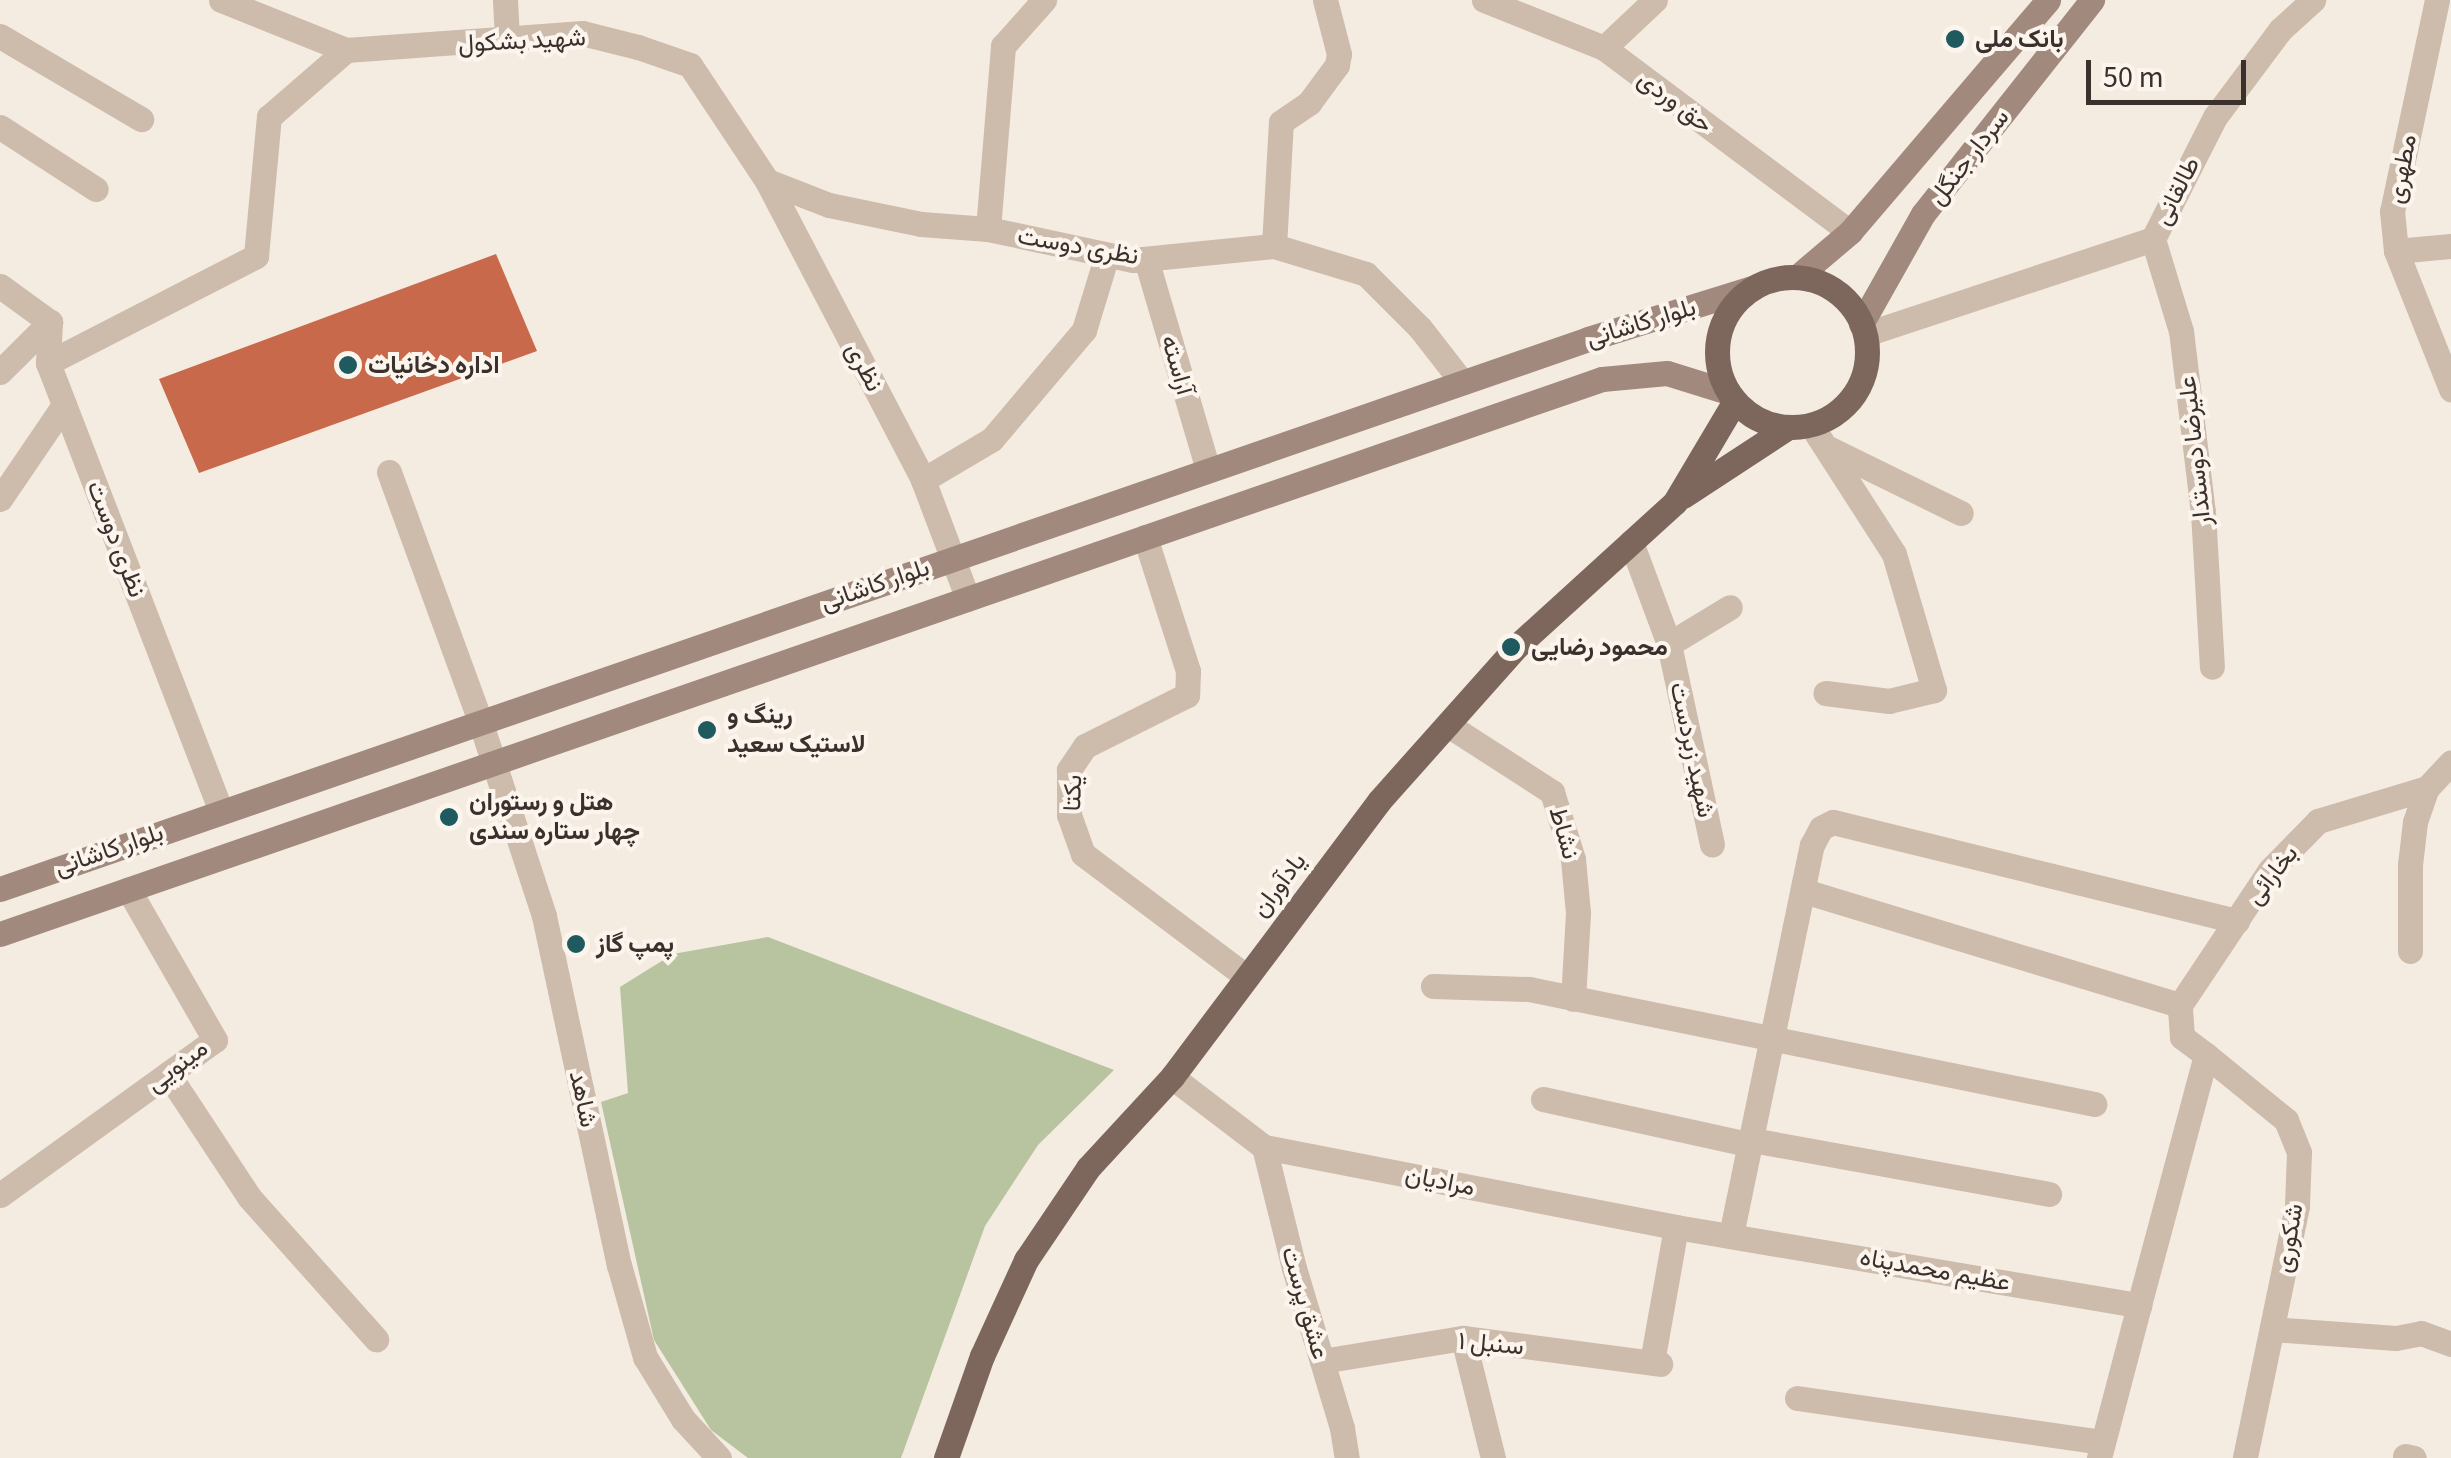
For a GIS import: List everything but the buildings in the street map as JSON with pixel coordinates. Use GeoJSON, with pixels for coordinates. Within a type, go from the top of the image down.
{"type":"FeatureCollection","features":[{"type":"Feature","properties":{"kind":"main road","name":"سردار جنگل"},"geometry":{"type":"LineString","coordinates":[[1798,277],[1850,232],[2048,0]]}},
{"type":"Feature","properties":{"kind":"main road","name":"سردار جنگل"},"geometry":{"type":"LineString","coordinates":[[1864,329],[1924,214],[2092,0]]}},
{"type":"Feature","properties":{"kind":"main road"},"geometry":{"type":"LineString","coordinates":[[1675,502],[1807,433],[1832,416],[1862,380],[1868,357],[1864,329],[1841,294],[1798,277],[1774,279],[1752,288],[1734,304],[1719,336],[1718,371],[1732,397],[1764,422],[1807,433]]}},
{"type":"Feature","properties":{"kind":"main road","name":"بلوار کاشانی"},"geometry":{"type":"LineString","coordinates":[[0,889],[1462,382],[1752,288]]}},
{"type":"Feature","properties":{"kind":"main road","name":"بلوار کاشانی"},"geometry":{"type":"LineString","coordinates":[[0,934],[1602,380],[1667,373],[1732,397]]}},
{"type":"Feature","properties":{"kind":"main road","name":"یادآوران"},"geometry":{"type":"LineString","coordinates":[[946,1458],[982,1356],[1026,1260],[1088,1168],[1172,1077],[1379,802],[1517,646],[1675,502],[1732,397]]}},
{"type":"Feature","properties":{"kind":"main road"},"geometry":{"type":"LineString","coordinates":[[143,838],[158,878]]}},
{"type":"Feature","properties":{"kind":"street","name":"شهید بشکول"},"geometry":{"type":"LineString","coordinates":[[221,0],[346,50],[582,33],[690,65],[767,180]]}},
{"type":"Feature","properties":{"kind":"street"},"geometry":{"type":"LineString","coordinates":[[505,0],[507,39]]}},
{"type":"Feature","properties":{"kind":"street"},"geometry":{"type":"LineString","coordinates":[[988,229],[1003,46],[1044,0]]}},
{"type":"Feature","properties":{"kind":"street"},"geometry":{"type":"LineString","coordinates":[[1274,246],[1280,122],[1309,103],[1337,65],[1339,54],[1325,0]]}},
{"type":"Feature","properties":{"kind":"street","name":"حق وردی"},"geometry":{"type":"LineString","coordinates":[[1484,0],[1604,48],[1850,232]]}},
{"type":"Feature","properties":{"kind":"street"},"geometry":{"type":"LineString","coordinates":[[1604,48],[1655,0]]}},
{"type":"Feature","properties":{"kind":"street","name":"مطهری"},"geometry":{"type":"LineString","coordinates":[[2437,0],[2392,211],[2396,251],[2451,390]]}},
{"type":"Feature","properties":{"kind":"street","name":"طالقانی"},"geometry":{"type":"LineString","coordinates":[[1864,329],[2153,239],[2215,117],[2304,2]]}},
{"type":"Feature","properties":{"kind":"street"},"geometry":{"type":"LineString","coordinates":[[0,36],[141,119]]}},
{"type":"Feature","properties":{"kind":"street"},"geometry":{"type":"LineString","coordinates":[[48,363],[256,256],[269,117],[346,50]]}},
{"type":"Feature","properties":{"kind":"street"},"geometry":{"type":"LineString","coordinates":[[0,127],[96,188]]}},
{"type":"Feature","properties":{"kind":"street","name":"نظری دوست"},"geometry":{"type":"LineString","coordinates":[[767,180],[829,206],[921,224],[988,229],[1107,256],[1146,259],[1274,246],[1366,274],[1420,328],[1462,382]]}},
{"type":"Feature","properties":{"kind":"street","name":"نظری"},"geometry":{"type":"LineString","coordinates":[[767,180],[923,480],[968,599]]}},
{"type":"Feature","properties":{"kind":"street","name":"علیرضا دوستدار"},"geometry":{"type":"LineString","coordinates":[[2153,239],[2181,331],[2203,512],[2212,668]]}},
{"type":"Feature","properties":{"kind":"street"},"geometry":{"type":"LineString","coordinates":[[2396,251],[2451,246]]}},
{"type":"Feature","properties":{"kind":"street"},"geometry":{"type":"LineString","coordinates":[[923,480],[992,439],[1084,330],[1107,256]]}},
{"type":"Feature","properties":{"kind":"street","name":"آراسته"},"geometry":{"type":"LineString","coordinates":[[1146,259],[1208,470]]}},
{"type":"Feature","properties":{"kind":"street"},"geometry":{"type":"LineString","coordinates":[[0,286],[50,322],[0,372]]}},
{"type":"Feature","properties":{"kind":"street","name":"نظری دوست"},"geometry":{"type":"LineString","coordinates":[[50,322],[48,363],[221,811]]}},
{"type":"Feature","properties":{"kind":"street"},"geometry":{"type":"LineString","coordinates":[[0,498],[64,404]]}},
{"type":"Feature","properties":{"kind":"street"},"geometry":{"type":"LineString","coordinates":[[1807,433],[1961,513]]}},
{"type":"Feature","properties":{"kind":"street"},"geometry":{"type":"LineString","coordinates":[[1807,433],[1894,554],[1934,690],[1889,701],[1826,693]]}},
{"type":"Feature","properties":{"kind":"street","name":"شاهد"},"geometry":{"type":"LineString","coordinates":[[389,472],[494,762],[544,916],[619,1265],[646,1357],[683,1419],[719,1458]]}},
{"type":"Feature","properties":{"kind":"street","name":"یکتا"},"geometry":{"type":"LineString","coordinates":[[1145,538],[1188,671],[1187,694],[1085,746],[1069,770],[1068,815],[1084,854],[1247,977]]}},
{"type":"Feature","properties":{"kind":"street","name":"شهید زبردست"},"geometry":{"type":"LineString","coordinates":[[1631,542],[1669,644],[1712,844]]}},
{"type":"Feature","properties":{"kind":"street"},"geometry":{"type":"LineString","coordinates":[[1669,644],[1730,607]]}},
{"type":"Feature","properties":{"kind":"street","name":"نشاط"},"geometry":{"type":"LineString","coordinates":[[1448,725],[1552,792],[1574,859],[1578,913],[1574,999]]}},
{"type":"Feature","properties":{"kind":"street"},"geometry":{"type":"LineString","coordinates":[[2410,951],[2410,864],[2415,822],[2427,788],[2451,762]]}},
{"type":"Feature","properties":{"kind":"street","name":"بخارائی"},"geometry":{"type":"LineString","coordinates":[[2180,1005],[2270,870],[2318,821],[2427,788]]}},
{"type":"Feature","properties":{"kind":"street"},"geometry":{"type":"LineString","coordinates":[[1730,1235],[1812,845],[1821,828],[1834,822],[2237,921]]}},
{"type":"Feature","properties":{"kind":"street","name":"مینویی"},"geometry":{"type":"LineString","coordinates":[[0,1195],[215,1040],[128,889]]}},
{"type":"Feature","properties":{"kind":"street"},"geometry":{"type":"LineString","coordinates":[[1797,1398],[2101,1450],[2206,1055],[2182,1037],[2180,1005],[1804,891]]}},
{"type":"Feature","properties":{"kind":"street"},"geometry":{"type":"LineString","coordinates":[[1433,986],[1529,990],[2094,1104]]}},
{"type":"Feature","properties":{"kind":"street","name":"شکوری"},"geometry":{"type":"LineString","coordinates":[[2206,1055],[2286,1120],[2300,1153],[2297,1206],[2245,1458]]}},
{"type":"Feature","properties":{"kind":"street"},"geometry":{"type":"LineString","coordinates":[[168,1074],[249,1196],[376,1339]]}},
{"type":"Feature","properties":{"kind":"street","name":"مرادیان"},"geometry":{"type":"LineString","coordinates":[[1172,1077],[1264,1147],[1730,1235]]}},
{"type":"Feature","properties":{"kind":"street"},"geometry":{"type":"LineString","coordinates":[[1544,1099],[1752,1143],[2049,1194]]}},
{"type":"Feature","properties":{"kind":"street","name":"عشق پرست"},"geometry":{"type":"LineString","coordinates":[[1264,1147],[1346,1458]]}},
{"type":"Feature","properties":{"kind":"street","name":"سنبل ۱"},"geometry":{"type":"LineString","coordinates":[[1322,1361],[1463,1338],[1656,1363],[1676,1227]]}},
{"type":"Feature","properties":{"kind":"street","name":"عظیم محمدپناه"},"geometry":{"type":"LineString","coordinates":[[1730,1235],[2139,1305]]}},
{"type":"Feature","properties":{"kind":"street"},"geometry":{"type":"LineString","coordinates":[[2272,1328],[2396,1338],[2421,1333],[2451,1344]]}},
{"type":"Feature","properties":{"kind":"street"},"geometry":{"type":"LineString","coordinates":[[1463,1338],[1493,1458]]}},
{"type":"Feature","properties":{"kind":"green space"},"geometry":{"type":"Polygon","coordinates":[[[768,937],[1114,1070],[1038,1145],[985,1226],[901,1458],[748,1458],[711,1430],[654,1340],[601,1102],[628,1093],[620,987],[673,954],[768,937]]]}},
{"type":"Feature","properties":{"kind":"place","name":"بانک ملی"},"geometry":{"type":"Point","coordinates":[1955,39]}},
{"type":"Feature","properties":{"kind":"place","name":"اداره دخانیات"},"geometry":{"type":"Point","coordinates":[348,365]}},
{"type":"Feature","properties":{"kind":"place","name":"محمود رضایی"},"geometry":{"type":"Point","coordinates":[1511,647]}},
{"type":"Feature","properties":{"kind":"place","name":"رینگ و لاستیک سعید"},"geometry":{"type":"Point","coordinates":[707,730]}},
{"type":"Feature","properties":{"kind":"place","name":"هتل و رستوران چهار ستاره سندی"},"geometry":{"type":"Point","coordinates":[449,817]}},
{"type":"Feature","properties":{"kind":"place","name":"پمپ گاز"},"geometry":{"type":"Point","coordinates":[576,944]}}]}
